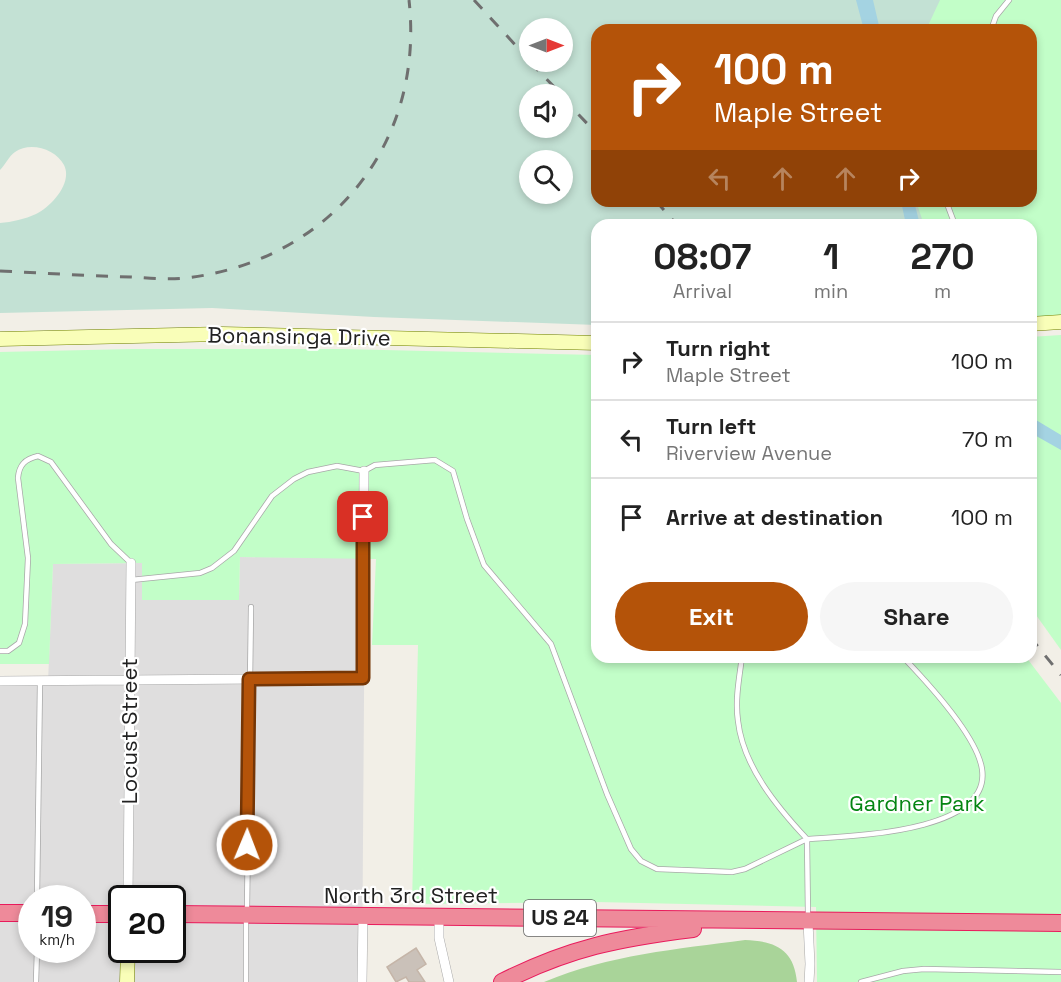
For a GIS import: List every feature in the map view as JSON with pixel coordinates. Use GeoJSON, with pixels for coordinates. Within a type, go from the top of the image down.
{"type":"FeatureCollection","features":[{"type":"Feature","properties":{"kind":"highway"},"geometry":{"type":"LineString","coordinates":[[0,913],[18,914]]}},
{"type":"Feature","properties":{"kind":"highway","name":"North 3rd Street"},"geometry":{"type":"LineString","coordinates":[[186,914],[757,922]]}},
{"type":"Feature","properties":{"kind":"highway","name":"US 24"},"geometry":{"type":"LineString","coordinates":[[502,982],[558,956],[595,944],[645,935],[757,922],[1061,923]]}},
{"type":"Feature","properties":{"kind":"street"},"geometry":{"type":"LineString","coordinates":[[1037,324],[1061,322]]}},
{"type":"Feature","properties":{"kind":"street","name":"Bonansinga Drive"},"geometry":{"type":"LineString","coordinates":[[0,339],[222,334],[591,343]]}},
{"type":"Feature","properties":{"kind":"street"},"geometry":{"type":"LineString","coordinates":[[0,681],[363,678],[364,471]]}},
{"type":"Feature","properties":{"kind":"street","name":"Locust Street"},"geometry":{"type":"LineString","coordinates":[[128,885],[131,563]]}},
{"type":"Feature","properties":{"kind":"street"},"geometry":{"type":"LineString","coordinates":[[362,982],[363,917]]}},
{"type":"Feature","properties":{"kind":"street"},"geometry":{"type":"LineString","coordinates":[[439,917],[439,938],[449,982]]}},
{"type":"Feature","properties":{"kind":"street"},"geometry":{"type":"LineString","coordinates":[[808,922],[809,982]]}},
{"type":"Feature","properties":{"kind":"street"},"geometry":{"type":"LineString","coordinates":[[127,982],[128,963]]}},
{"type":"Feature","properties":{"kind":"lane"},"geometry":{"type":"LineString","coordinates":[[993,24],[996,16],[1009,0]]}},
{"type":"Feature","properties":{"kind":"lane"},"geometry":{"type":"LineString","coordinates":[[0,651],[8,651],[19,643],[25,624],[28,558],[18,478],[18,471],[24,462],[38,456],[51,462],[111,544],[131,563]]}},
{"type":"Feature","properties":{"kind":"lane"},"geometry":{"type":"LineString","coordinates":[[131,580],[200,573],[212,568],[234,551],[272,496],[294,479],[320,468],[337,466],[364,471],[375,465],[435,460],[442,462],[453,471],[470,530],[484,564],[551,644],[607,794],[631,849],[648,866],[664,870],[732,872],[762,862],[807,839],[898,832],[922,826],[956,811],[970,801],[979,788],[982,771],[974,749],[940,698],[908,663]]}},
{"type":"Feature","properties":{"kind":"lane"},"geometry":{"type":"LineString","coordinates":[[246,982],[251,607]]}},
{"type":"Feature","properties":{"kind":"lane"},"geometry":{"type":"LineString","coordinates":[[741,663],[736,704],[743,746],[774,800],[807,839],[808,922]]}},
{"type":"Feature","properties":{"kind":"lane"},"geometry":{"type":"LineString","coordinates":[[37,885],[40,682]]}},
{"type":"Feature","properties":{"kind":"lane"},"geometry":{"type":"LineString","coordinates":[[36,982],[37,963]]}},
{"type":"Feature","properties":{"kind":"lane"},"geometry":{"type":"LineString","coordinates":[[861,982],[903,971],[924,969],[1061,972]]}},
{"type":"Feature","properties":{"kind":"shaded area"},"geometry":{"type":"Polygon","coordinates":[[[240,557],[365,558],[362,982],[0,982],[0,681],[48,682],[53,564],[143,563],[142,600],[239,599],[240,557]]]}},
{"type":"Feature","properties":{"kind":"green space"},"geometry":{"type":"Polygon","coordinates":[[[0,0],[973,0],[964,24],[591,24],[591,207],[932,207],[934,219],[591,219],[591,325],[374,317],[212,308],[0,313],[0,223],[14,221],[42,211],[59,194],[66,179],[64,165],[49,151],[28,147],[15,152],[0,170],[0,0]]]}},
{"type":"Feature","properties":{"kind":"green space"},"geometry":{"type":"Polygon","coordinates":[[[940,0],[1061,0],[1061,316],[1037,318],[1037,219],[922,219],[918,207],[1037,207],[1037,24],[929,24],[940,0]]]}},
{"type":"Feature","properties":{"kind":"green space"},"geometry":{"type":"Polygon","coordinates":[[[1061,335],[1061,650],[1037,616],[1037,337],[1061,335]]]}},
{"type":"Feature","properties":{"kind":"green space","name":"Gardner Park"},"geometry":{"type":"Polygon","coordinates":[[[132,349],[342,349],[591,355],[591,663],[1031,663],[1061,703],[1061,982],[817,982],[816,907],[596,902],[412,904],[418,645],[372,645],[376,559],[240,557],[239,600],[142,600],[142,563],[53,564],[49,664],[0,664],[0,352],[132,349]]]}},
{"type":"Feature","properties":{"kind":"green space"},"geometry":{"type":"Polygon","coordinates":[[[745,940],[765,942],[781,949],[792,962],[797,982],[544,982],[618,959],[745,940]]]}},
{"type":"Feature","properties":{"kind":"water"},"geometry":{"type":"Polygon","coordinates":[[[856,0],[873,0],[879,24],[862,24],[856,0]]]}},
{"type":"Feature","properties":{"kind":"water"},"geometry":{"type":"Polygon","coordinates":[[[902,207],[916,207],[918,219],[905,219],[902,207]]]}},
{"type":"Feature","properties":{"kind":"water"},"geometry":{"type":"Polygon","coordinates":[[[1037,421],[1061,435],[1061,450],[1037,436],[1037,421]]]}},
{"type":"Feature","properties":{"kind":"building"},"geometry":{"type":"Polygon","coordinates":[[[416,948],[426,964],[417,970],[425,982],[409,982],[406,977],[396,982],[387,967],[416,948]]]}},
{"type":"Feature","properties":{"kind":"railway"},"geometry":{"type":"LineString","coordinates":[[0,271],[158,279],[186,278],[237,267],[283,248],[324,221],[357,187],[383,147],[401,102],[410,53],[409,0]]}},
{"type":"Feature","properties":{"kind":"railway"},"geometry":{"type":"LineString","coordinates":[[474,0],[519,49]]}},
{"type":"Feature","properties":{"kind":"railway"},"geometry":{"type":"LineString","coordinates":[[540,72],[551,84]]}},
{"type":"Feature","properties":{"kind":"railway"},"geometry":{"type":"LineString","coordinates":[[573,109],[591,128]]}},
{"type":"Feature","properties":{"kind":"railway"},"geometry":{"type":"LineString","coordinates":[[661,207],[672,219]]}},
{"type":"Feature","properties":{"kind":"railway"},"geometry":{"type":"LineString","coordinates":[[1037,646],[1061,675]]}},
{"type":"Feature","properties":{"kind":"route"},"geometry":{"type":"LineString","coordinates":[[247,845],[249,679],[363,678],[365,558],[363,517]]}}]}
